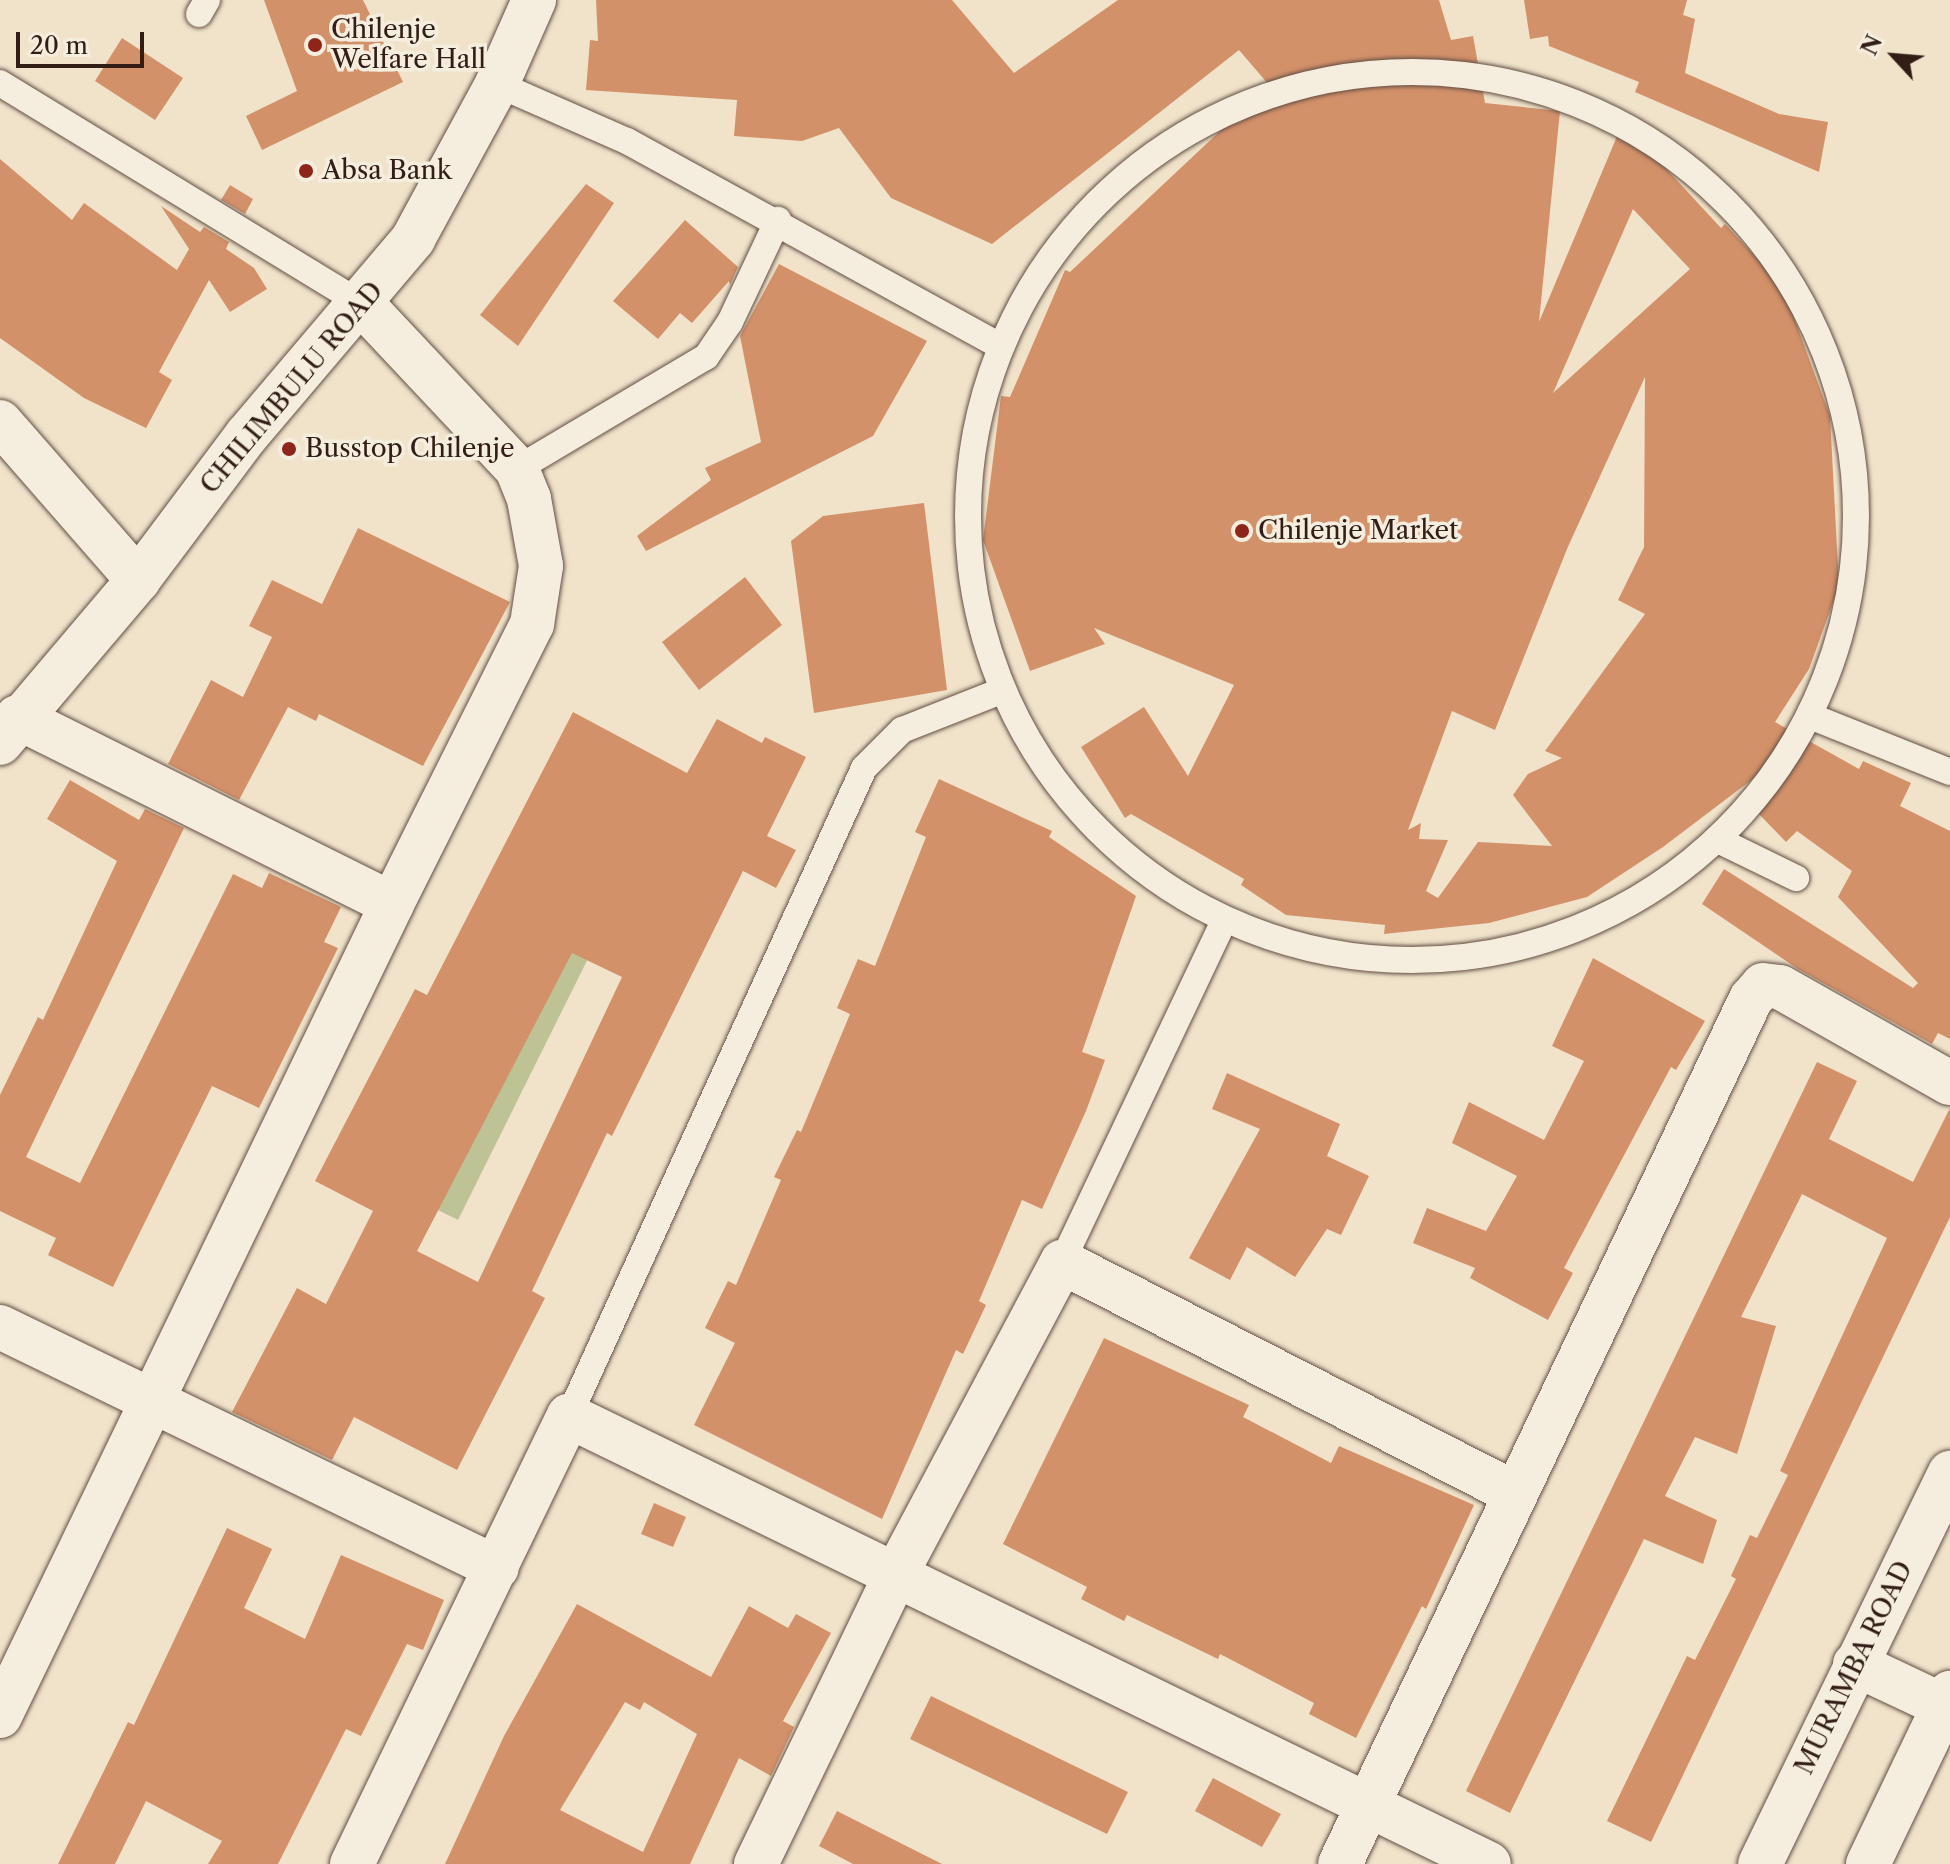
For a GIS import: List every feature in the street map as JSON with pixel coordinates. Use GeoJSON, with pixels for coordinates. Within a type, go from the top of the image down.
{"type":"FeatureCollection","features":[{"type":"Feature","properties":{"kind":"street","name":"CHILIMBULU ROAD"},"geometry":{"type":"LineString","coordinates":[[9,730],[138,580],[247,435],[363,305],[413,239],[497,84],[534,0]]}},
{"type":"Feature","properties":{"kind":"street"},"geometry":{"type":"LineString","coordinates":[[0,1716],[392,904],[532,624],[541,566],[529,499],[517,469],[363,305]]}},
{"type":"Feature","properties":{"kind":"street"},"geometry":{"type":"LineString","coordinates":[[0,422],[138,580]]}},
{"type":"Feature","properties":{"kind":"street"},"geometry":{"type":"LineString","coordinates":[[9,730],[392,904]]}},
{"type":"Feature","properties":{"kind":"street"},"geometry":{"type":"LineString","coordinates":[[1340,1864],[1751,999],[1763,985],[1780,987],[1950,1083]]}},
{"type":"Feature","properties":{"kind":"street"},"geometry":{"type":"LineString","coordinates":[[756,1864],[894,1578],[1062,1262],[1514,1493]]}},
{"type":"Feature","properties":{"kind":"street"},"geometry":{"type":"LineString","coordinates":[[0,1327],[153,1404],[497,1568]]}},
{"type":"Feature","properties":{"kind":"street"},"geometry":{"type":"LineString","coordinates":[[352,1864],[569,1416],[894,1578],[1370,1803],[1489,1864]]}},
{"type":"Feature","properties":{"kind":"street","name":"MURAMBA ROAD"},"geometry":{"type":"LineString","coordinates":[[1760,1864],[1950,1473]]}},
{"type":"Feature","properties":{"kind":"street"},"geometry":{"type":"LineString","coordinates":[[1855,1664],[1948,1703],[1868,1864]]}},
{"type":"Feature","properties":{"kind":"lane"},"geometry":{"type":"LineString","coordinates":[[1450,73],[1490,76],[1591,108],[1631,126],[1694,169],[1748,221],[1792,282],[1826,349],[1848,421],[1857,511],[1854,571],[1838,645],[1810,716],[1718,840],[1633,904],[1535,945],[1430,964],[1324,955],[1223,923],[1120,854],[1055,786],[1001,691],[976,607],[967,519],[976,431],[1001,347],[1036,280],[1081,219],[1136,167],[1199,125],[1263,96],[1341,79],[1450,73]]}},
{"type":"Feature","properties":{"kind":"lane"},"geometry":{"type":"LineString","coordinates":[[0,83],[363,305]]}},
{"type":"Feature","properties":{"kind":"lane"},"geometry":{"type":"LineString","coordinates":[[497,84],[627,141],[778,220],[1001,347]]}},
{"type":"Feature","properties":{"kind":"lane"},"geometry":{"type":"LineString","coordinates":[[517,469],[706,357],[730,322],[778,220]]}},
{"type":"Feature","properties":{"kind":"lane"},"geometry":{"type":"LineString","coordinates":[[569,1416],[864,768],[902,730],[1001,691]]}},
{"type":"Feature","properties":{"kind":"lane"},"geometry":{"type":"LineString","coordinates":[[1810,716],[1950,772]]}},
{"type":"Feature","properties":{"kind":"lane"},"geometry":{"type":"LineString","coordinates":[[1718,840],[1796,878]]}},
{"type":"Feature","properties":{"kind":"lane"},"geometry":{"type":"LineString","coordinates":[[1062,1262],[1223,923]]}},
{"type":"Feature","properties":{"kind":"green space"},"geometry":{"type":"Polygon","coordinates":[[[644,846],[458,1220],[386,1184],[644,846]]]}},
{"type":"Feature","properties":{"kind":"building"},"geometry":{"type":"Polygon","coordinates":[[[264,0],[363,0],[403,82],[262,150],[246,116],[297,91],[264,0]]]}},
{"type":"Feature","properties":{"kind":"building"},"geometry":{"type":"Polygon","coordinates":[[[596,0],[952,0],[1014,73],[1118,0],[1439,0],[1451,40],[1473,36],[1485,103],[1560,111],[1539,322],[1623,122],[1721,228],[1725,224],[1782,285],[1830,416],[1839,586],[1809,669],[1775,722],[1859,769],[1863,761],[1911,783],[1900,806],[1950,831],[1950,1039],[1938,1033],[1932,1044],[1798,969],[1702,904],[1724,869],[1913,988],[1918,983],[1838,897],[1852,871],[1797,831],[1786,842],[1758,813],[1803,741],[1663,847],[1587,897],[1489,923],[1384,934],[1385,925],[1286,915],[1241,885],[1244,879],[1131,814],[1125,818],[1081,747],[1144,707],[1188,776],[1234,685],[1094,628],[1105,644],[1030,671],[983,540],[1001,396],[1010,397],[1065,270],[1070,272],[1269,85],[1239,50],[992,244],[891,198],[839,128],[802,141],[734,136],[737,100],[586,90],[590,40],[598,41],[596,0]],[[1633,209],[1553,393],[1690,269],[1633,209]],[[1645,377],[1567,549],[1495,730],[1452,711],[1408,830],[1421,823],[1419,839],[1448,840],[1426,891],[1438,898],[1478,842],[1552,846],[1513,795],[1528,774],[1562,758],[1545,751],[1645,614],[1618,600],[1644,547],[1645,377]]]}},
{"type":"Feature","properties":{"kind":"building"},"geometry":{"type":"Polygon","coordinates":[[[1524,0],[1687,0],[1683,15],[1695,19],[1685,73],[1779,114],[1828,122],[1819,172],[1635,92],[1639,82],[1549,46],[1548,36],[1530,39],[1524,0]]]}},
{"type":"Feature","properties":{"kind":"building"},"geometry":{"type":"Polygon","coordinates":[[[122,38],[183,78],[155,120],[95,81],[122,38]]]}},
{"type":"Feature","properties":{"kind":"building"},"geometry":{"type":"Polygon","coordinates":[[[0,159],[72,220],[84,203],[177,270],[189,249],[161,206],[200,232],[204,227],[229,242],[226,249],[254,268],[267,289],[230,312],[209,280],[159,372],[172,380],[146,428],[84,398],[0,338],[0,159]]]}},
{"type":"Feature","properties":{"kind":"building"},"geometry":{"type":"Polygon","coordinates":[[[586,184],[614,203],[518,346],[480,315],[586,184]]]}},
{"type":"Feature","properties":{"kind":"building"},"geometry":{"type":"Polygon","coordinates":[[[230,185],[253,199],[245,214],[221,200],[230,185]]]}},
{"type":"Feature","properties":{"kind":"building"},"geometry":{"type":"Polygon","coordinates":[[[685,220],[738,267],[730,285],[729,281],[692,323],[680,313],[658,339],[613,301],[685,220]]]}},
{"type":"Feature","properties":{"kind":"building"},"geometry":{"type":"Polygon","coordinates":[[[779,264],[927,341],[873,436],[646,551],[637,536],[711,480],[705,468],[761,442],[740,336],[779,264]]]}},
{"type":"Feature","properties":{"kind":"building"},"geometry":{"type":"Polygon","coordinates":[[[924,503],[947,690],[814,713],[791,541],[823,516],[924,503]]]}},
{"type":"Feature","properties":{"kind":"building"},"geometry":{"type":"Polygon","coordinates":[[[358,528],[510,602],[423,766],[319,714],[316,721],[288,707],[239,800],[168,764],[211,680],[243,697],[272,637],[249,626],[272,580],[322,604],[358,528]]]}},
{"type":"Feature","properties":{"kind":"building"},"geometry":{"type":"Polygon","coordinates":[[[745,577],[782,625],[699,690],[662,642],[745,577]]]}},
{"type":"Feature","properties":{"kind":"building"},"geometry":{"type":"Polygon","coordinates":[[[573,712],[687,773],[717,719],[762,743],[765,737],[806,757],[767,836],[796,850],[776,888],[743,871],[612,1136],[607,1133],[532,1291],[545,1298],[457,1470],[354,1417],[332,1460],[232,1412],[297,1288],[326,1304],[373,1211],[315,1181],[415,989],[427,995],[573,712]],[[572,953],[417,1251],[478,1282],[622,977],[572,953]]]}},
{"type":"Feature","properties":{"kind":"building"},"geometry":{"type":"Polygon","coordinates":[[[939,779],[1052,831],[1049,837],[1136,896],[1082,1052],[1105,1060],[1086,1111],[1042,1209],[1022,1200],[979,1301],[986,1305],[963,1354],[956,1350],[882,1519],[694,1425],[735,1343],[705,1328],[728,1281],[736,1285],[781,1180],[774,1177],[797,1130],[801,1132],[850,1014],[837,1008],[858,959],[875,966],[926,837],[915,832],[939,779]]]}},
{"type":"Feature","properties":{"kind":"building"},"geometry":{"type":"Polygon","coordinates":[[[70,780],[139,820],[145,809],[184,828],[26,1157],[80,1183],[233,874],[262,888],[269,873],[341,907],[324,942],[338,948],[259,1108],[212,1086],[113,1287],[48,1255],[56,1238],[0,1211],[0,1095],[38,1017],[43,1020],[117,861],[47,819],[70,780]]]}},
{"type":"Feature","properties":{"kind":"building"},"geometry":{"type":"Polygon","coordinates":[[[1593,958],[1705,1021],[1676,1070],[1671,1067],[1564,1268],[1573,1273],[1548,1320],[1470,1278],[1475,1268],[1413,1243],[1427,1208],[1486,1231],[1517,1176],[1452,1143],[1469,1102],[1544,1140],[1584,1061],[1552,1046],[1593,958]]]}},
{"type":"Feature","properties":{"kind":"building"},"geometry":{"type":"Polygon","coordinates":[[[1817,1062],[1857,1081],[1829,1139],[1913,1182],[1950,1108],[1950,1217],[1651,1842],[1607,1821],[1687,1656],[1695,1660],[1736,1579],[1731,1576],[1750,1535],[1757,1538],[1788,1475],[1780,1471],[1887,1238],[1802,1194],[1741,1317],[1776,1326],[1737,1454],[1695,1437],[1665,1496],[1717,1520],[1703,1564],[1644,1539],[1510,1813],[1466,1791],[1817,1062]]]}},
{"type":"Feature","properties":{"kind":"building"},"geometry":{"type":"Polygon","coordinates":[[[1227,1073],[1340,1124],[1327,1156],[1369,1176],[1341,1235],[1327,1229],[1295,1277],[1247,1247],[1230,1280],[1189,1258],[1260,1129],[1212,1109],[1227,1073]]]}},
{"type":"Feature","properties":{"kind":"building"},"geometry":{"type":"Polygon","coordinates":[[[1104,1338],[1249,1405],[1243,1417],[1331,1463],[1339,1446],[1474,1505],[1426,1609],[1422,1606],[1356,1738],[1309,1714],[1314,1703],[1220,1654],[1218,1659],[1127,1615],[1124,1621],[1081,1599],[1087,1587],[1003,1544],[1104,1338]]]}},
{"type":"Feature","properties":{"kind":"building"},"geometry":{"type":"Polygon","coordinates":[[[654,1503],[686,1517],[673,1547],[641,1534],[654,1503]]]}},
{"type":"Feature","properties":{"kind":"building"},"geometry":{"type":"Polygon","coordinates":[[[227,1528],[272,1549],[244,1608],[305,1639],[341,1555],[444,1600],[423,1650],[407,1644],[361,1736],[346,1729],[278,1864],[208,1864],[222,1841],[146,1801],[115,1864],[58,1864],[128,1722],[134,1725],[227,1528]]]}},
{"type":"Feature","properties":{"kind":"building"},"geometry":{"type":"Polygon","coordinates":[[[577,1604],[711,1677],[749,1606],[788,1628],[796,1614],[831,1633],[783,1721],[794,1727],[771,1776],[739,1758],[690,1864],[445,1864],[504,1736],[577,1604]],[[625,1702],[560,1810],[643,1852],[697,1734],[644,1702],[640,1710],[625,1702]]]}},
{"type":"Feature","properties":{"kind":"building"},"geometry":{"type":"Polygon","coordinates":[[[931,1696],[1128,1792],[1107,1834],[910,1739],[931,1696]]]}},
{"type":"Feature","properties":{"kind":"building"},"geometry":{"type":"Polygon","coordinates":[[[1213,1778],[1281,1814],[1262,1847],[1195,1811],[1213,1778]]]}},
{"type":"Feature","properties":{"kind":"building"},"geometry":{"type":"Polygon","coordinates":[[[837,1811],[942,1864],[853,1864],[819,1846],[837,1811]]]}},
{"type":"Feature","properties":{"kind":"place","name":"Chilenje Welfare Hall"},"geometry":{"type":"Point","coordinates":[315,45]}},
{"type":"Feature","properties":{"kind":"place","name":"Absa Bank"},"geometry":{"type":"Point","coordinates":[306,171]}},
{"type":"Feature","properties":{"kind":"place","name":"Busstop Chilenje"},"geometry":{"type":"Point","coordinates":[289,449]}},
{"type":"Feature","properties":{"kind":"place","name":"Chilenje Market"},"geometry":{"type":"Point","coordinates":[1242,531]}}]}
